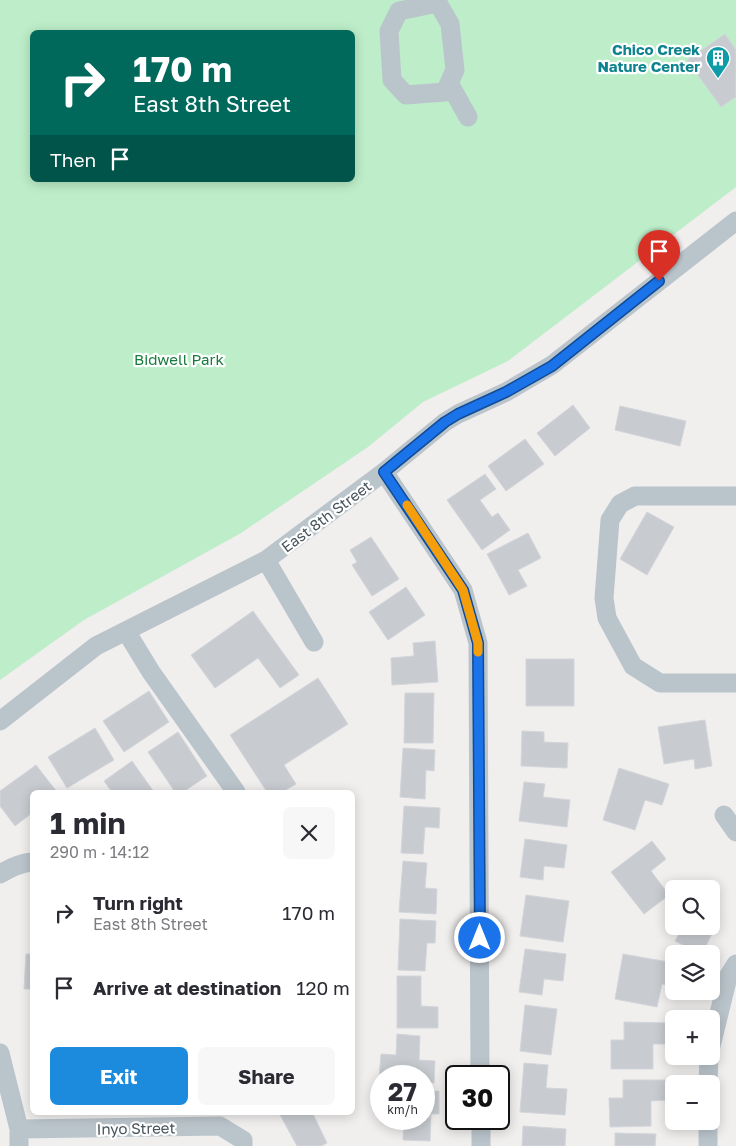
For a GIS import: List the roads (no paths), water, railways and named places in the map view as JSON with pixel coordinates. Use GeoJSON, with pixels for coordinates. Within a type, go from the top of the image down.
{"type":"FeatureCollection","features":[{"type":"Feature","properties":{"kind":"street"},"geometry":{"type":"LineString","coordinates":[[440,1],[450,24],[455,70],[449,83],[445,92],[406,95],[392,80],[389,31],[399,11],[440,1]]}},
{"type":"Feature","properties":{"kind":"street"},"geometry":{"type":"LineString","coordinates":[[449,83],[468,117]]}},
{"type":"Feature","properties":{"kind":"street","name":"East 8th Street"},"geometry":{"type":"LineString","coordinates":[[0,721],[96,646],[266,560],[384,472],[445,422],[506,392],[552,366],[736,221]]}},
{"type":"Feature","properties":{"kind":"street"},"geometry":{"type":"LineString","coordinates":[[384,472],[463,590],[478,643],[480,1065]]}},
{"type":"Feature","properties":{"kind":"street"},"geometry":{"type":"LineString","coordinates":[[736,496],[635,496],[620,504],[610,520],[604,598],[607,618],[634,666],[660,683],[736,683]]}},
{"type":"Feature","properties":{"kind":"street"},"geometry":{"type":"LineString","coordinates":[[266,560],[314,642]]}},
{"type":"Feature","properties":{"kind":"street"},"geometry":{"type":"LineString","coordinates":[[126,631],[151,672],[235,790]]}},
{"type":"Feature","properties":{"kind":"street"},"geometry":{"type":"LineString","coordinates":[[724,815],[736,832]]}},
{"type":"Feature","properties":{"kind":"street"},"geometry":{"type":"LineString","coordinates":[[0,874],[11,867],[24,862],[30,862]]}},
{"type":"Feature","properties":{"kind":"street"},"geometry":{"type":"LineString","coordinates":[[720,1010],[728,977],[736,964]]}},
{"type":"Feature","properties":{"kind":"street"},"geometry":{"type":"LineString","coordinates":[[0,1053],[19,1138]]}},
{"type":"Feature","properties":{"kind":"street","name":"Inyo Street"},"geometry":{"type":"LineString","coordinates":[[19,1138],[220,1126],[242,1140],[243,1146]]}},
{"type":"Feature","properties":{"kind":"street"},"geometry":{"type":"LineString","coordinates":[[481,1130],[481,1146]]}},
{"type":"Feature","properties":{"kind":"street"},"geometry":{"type":"LineString","coordinates":[[708,1130],[708,1146]]}},
{"type":"Feature","properties":{"kind":"place","name":"Chico Creek Nature Center"},"geometry":{"type":"Point","coordinates":[718,79]}},
{"type":"Feature","properties":{"kind":"park label","name":"Bidwell Park"},"geometry":{"type":"Point","coordinates":[179,359]}}]}
